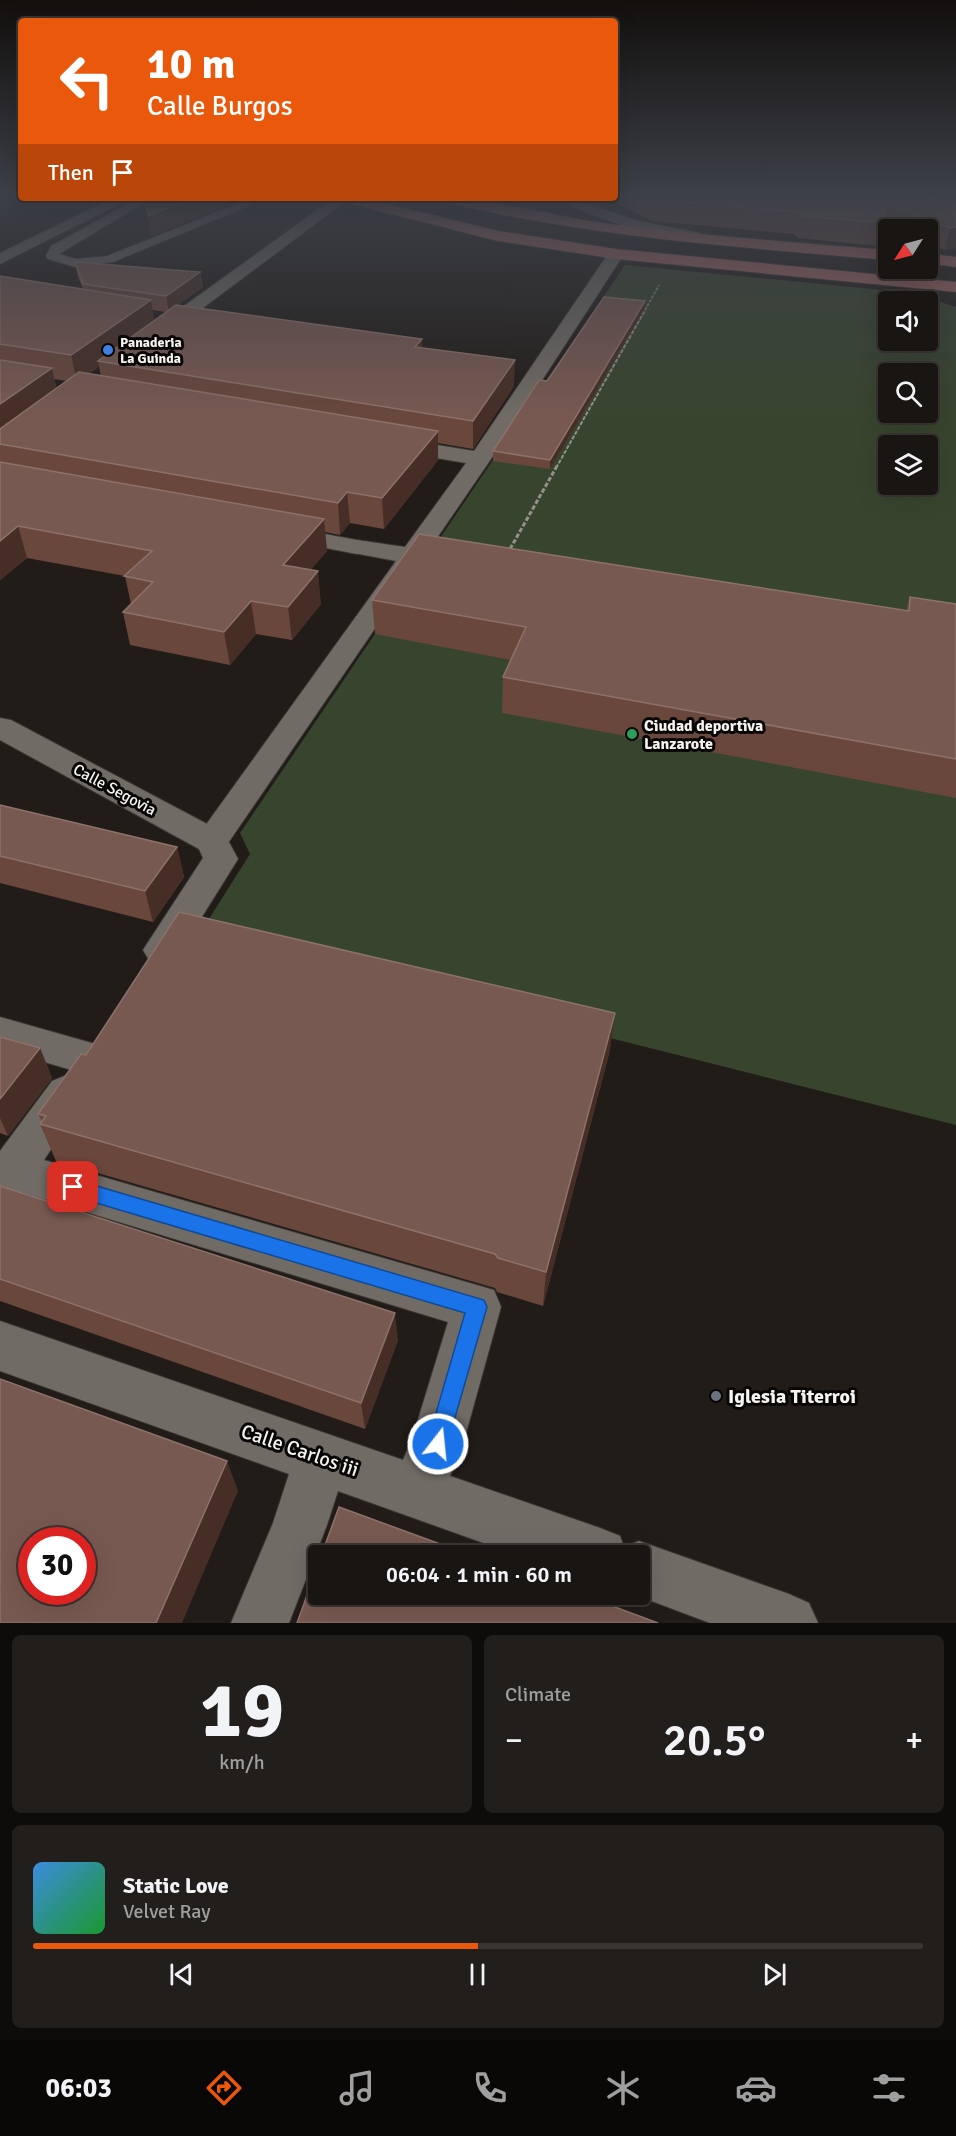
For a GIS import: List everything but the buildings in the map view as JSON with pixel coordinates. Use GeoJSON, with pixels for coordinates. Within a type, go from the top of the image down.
{"type":"FeatureCollection","features":[{"type":"Feature","properties":{"kind":"main road"},"geometry":{"type":"LineString","coordinates":[[758,268],[956,287]]}},
{"type":"Feature","properties":{"kind":"street"},"geometry":{"type":"LineString","coordinates":[[147,342],[248,268]]}},
{"type":"Feature","properties":{"kind":"street"},"geometry":{"type":"LineString","coordinates":[[144,979],[217,850],[480,459],[523,371],[605,268]]}},
{"type":"Feature","properties":{"kind":"street"},"geometry":{"type":"LineString","coordinates":[[151,317],[198,324]]}},
{"type":"Feature","properties":{"kind":"street"},"geometry":{"type":"LineString","coordinates":[[376,441],[480,459]]}},
{"type":"Feature","properties":{"kind":"street"},"geometry":{"type":"LineString","coordinates":[[265,530],[413,556]]}},
{"type":"Feature","properties":{"kind":"street","name":"Calle Segovia"},"geometry":{"type":"LineString","coordinates":[[0,727],[217,850]]}},
{"type":"Feature","properties":{"kind":"street"},"geometry":{"type":"LineString","coordinates":[[0,1033],[102,1044],[6,1174],[477,1307],[438,1444],[417,1490]]}},
{"type":"Feature","properties":{"kind":"street","name":"Calle Carlos iii"},"geometry":{"type":"LineString","coordinates":[[0,1346],[570,1545]]}},
{"type":"Feature","properties":{"kind":"street"},"geometry":{"type":"LineString","coordinates":[[260,1623],[300,1525],[321,1457]]}},
{"type":"Feature","properties":{"kind":"street"},"geometry":{"type":"LineString","coordinates":[[650,1573],[789,1623]]}},
{"type":"Feature","properties":{"kind":"path"},"geometry":{"type":"LineString","coordinates":[[510,549],[663,280]]}},
{"type":"Feature","properties":{"kind":"green space","name":"Ciudad deportiva Lanzarote"},"geometry":{"type":"Polygon","coordinates":[[[623,268],[653,268],[892,291],[878,291],[878,351],[938,351],[938,301],[956,307],[956,1125],[610,1038],[195,941],[250,854],[240,833],[623,268]]]}},
{"type":"Feature","properties":{"kind":"place","name":"Panaderia La Guinda"},"geometry":{"type":"Point","coordinates":[108,350]}},
{"type":"Feature","properties":{"kind":"place","name":"Ciudad deportiva Lanzarote"},"geometry":{"type":"Point","coordinates":[632,734]}},
{"type":"Feature","properties":{"kind":"place","name":"Iglesia Titerroi"},"geometry":{"type":"Point","coordinates":[716,1396]}},
{"type":"Feature","properties":{"kind":"route"},"geometry":{"type":"LineString","coordinates":[[73,1187],[477,1307],[438,1444]]}}]}
